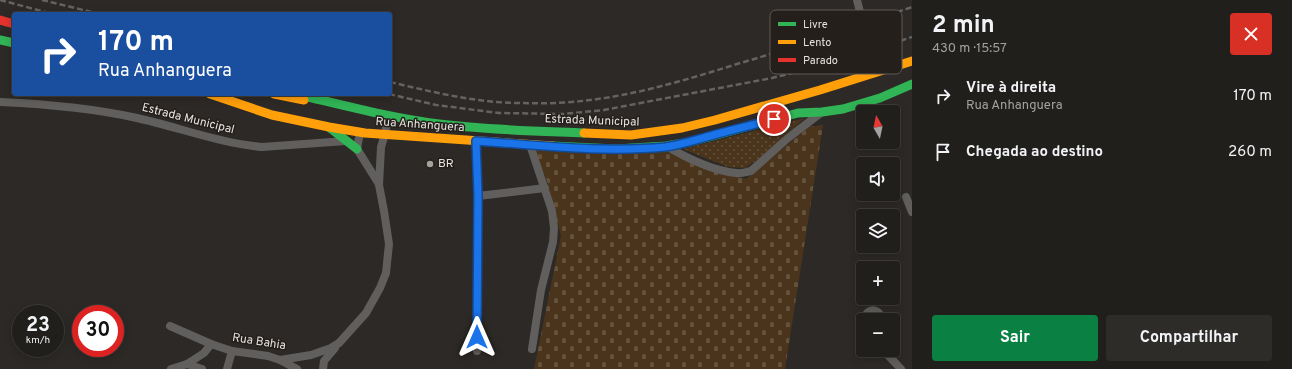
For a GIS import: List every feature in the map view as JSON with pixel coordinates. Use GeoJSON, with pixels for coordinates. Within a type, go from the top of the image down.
{"type":"FeatureCollection","features":[{"type":"Feature","properties":{"kind":"main road"},"geometry":{"type":"LineString","coordinates":[[0,20],[12,23]]}},
{"type":"Feature","properties":{"kind":"main road"},"geometry":{"type":"LineString","coordinates":[[0,40],[12,43]]}},
{"type":"Feature","properties":{"kind":"main road","name":"Estrada Municipal"},"geometry":{"type":"LineString","coordinates":[[902,64],[912,61]]}},
{"type":"Feature","properties":{"kind":"main road","name":"Estrada Municipal"},"geometry":{"type":"LineString","coordinates":[[293,105],[339,104],[384,115],[438,124],[479,128],[631,135],[653,134],[712,121],[872,74]]}},
{"type":"Feature","properties":{"kind":"main road","name":"Rua Anhanguera"},"geometry":{"type":"LineString","coordinates":[[216,96],[262,112],[293,105],[329,127],[363,132],[530,145],[616,149],[666,146],[690,142],[793,114],[822,112],[854,106],[912,85]]}},
{"type":"Feature","properties":{"kind":"main road"},"geometry":{"type":"LineString","coordinates":[[277,96],[293,105]]}},
{"type":"Feature","properties":{"kind":"main road"},"geometry":{"type":"LineString","coordinates":[[363,132],[373,130],[384,115]]}},
{"type":"Feature","properties":{"kind":"main road"},"geometry":{"type":"LineString","coordinates":[[329,127],[357,149]]}},
{"type":"Feature","properties":{"kind":"street"},"geometry":{"type":"LineString","coordinates":[[857,0],[860,10]]}},
{"type":"Feature","properties":{"kind":"street","name":"Estrada Municipal"},"geometry":{"type":"LineString","coordinates":[[0,102],[49,105],[92,110],[135,118],[249,146],[262,147],[346,141]]}},
{"type":"Feature","properties":{"kind":"street"},"geometry":{"type":"LineString","coordinates":[[666,146],[682,155],[718,169],[735,173],[743,173],[751,171],[788,138],[822,112]]}},
{"type":"Feature","properties":{"kind":"street"},"geometry":{"type":"LineString","coordinates":[[379,185],[381,147],[385,134],[384,115]]}},
{"type":"Feature","properties":{"kind":"street"},"geometry":{"type":"LineString","coordinates":[[363,132],[357,149],[379,185]]}},
{"type":"Feature","properties":{"kind":"street"},"geometry":{"type":"LineString","coordinates":[[476,141],[478,196],[477,351]]}},
{"type":"Feature","properties":{"kind":"street"},"geometry":{"type":"LineString","coordinates":[[530,145],[552,211],[554,228],[549,259],[540,290],[532,349]]}},
{"type":"Feature","properties":{"kind":"street","name":"Rua Bahia"},"geometry":{"type":"LineString","coordinates":[[170,326],[211,344],[232,351],[268,356],[280,360],[311,355],[331,348],[339,343],[366,313],[386,274],[389,244],[379,185]]}},
{"type":"Feature","properties":{"kind":"street"},"geometry":{"type":"LineString","coordinates":[[478,196],[545,188]]}},
{"type":"Feature","properties":{"kind":"street"},"geometry":{"type":"LineString","coordinates":[[906,197],[912,212]]}},
{"type":"Feature","properties":{"kind":"street"},"geometry":{"type":"LineString","coordinates":[[867,313],[872,310],[879,313]]}},
{"type":"Feature","properties":{"kind":"street"},"geometry":{"type":"LineString","coordinates":[[323,369],[324,360],[339,343]]}},
{"type":"Feature","properties":{"kind":"street"},"geometry":{"type":"LineString","coordinates":[[172,369],[187,364],[204,353],[211,344]]}},
{"type":"Feature","properties":{"kind":"street"},"geometry":{"type":"LineString","coordinates":[[227,369],[232,351]]}},
{"type":"Feature","properties":{"kind":"street"},"geometry":{"type":"LineString","coordinates":[[890,357],[901,369]]}},
{"type":"Feature","properties":{"kind":"street"},"geometry":{"type":"LineString","coordinates":[[280,360],[297,369]]}},
{"type":"Feature","properties":{"kind":"street"},"geometry":{"type":"LineString","coordinates":[[187,364],[202,369]]}},
{"type":"Feature","properties":{"kind":"green space"},"geometry":{"type":"Polygon","coordinates":[[[805,118],[757,160],[745,168],[728,167],[683,149],[805,118]]]}},
{"type":"Feature","properties":{"kind":"green space"},"geometry":{"type":"Polygon","coordinates":[[[823,125],[785,369],[534,369],[561,236],[548,184],[534,149],[665,151],[685,160],[746,179],[809,127],[823,125]]]}},
{"type":"Feature","properties":{"kind":"railway"},"geometry":{"type":"LineString","coordinates":[[0,0],[45,12]]}},
{"type":"Feature","properties":{"kind":"railway"},"geometry":{"type":"LineString","coordinates":[[42,0],[92,12]]}},
{"type":"Feature","properties":{"kind":"railway"},"geometry":{"type":"LineString","coordinates":[[902,10],[912,7]]}},
{"type":"Feature","properties":{"kind":"railway"},"geometry":{"type":"LineString","coordinates":[[902,40],[912,37]]}},
{"type":"Feature","properties":{"kind":"railway"},"geometry":{"type":"LineString","coordinates":[[392,82],[422,90],[471,99],[504,103],[556,103],[582,101],[646,90],[770,54]]}},
{"type":"Feature","properties":{"kind":"railway"},"geometry":{"type":"LineString","coordinates":[[392,95],[436,105],[499,113],[563,114],[604,110],[789,74]]}},
{"type":"Feature","properties":{"kind":"traffic: fast"},"geometry":{"type":"LineString","coordinates":[[0,40],[12,43]]}},
{"type":"Feature","properties":{"kind":"traffic: fast"},"geometry":{"type":"LineString","coordinates":[[553,146],[616,149],[666,146],[690,142],[798,113],[843,109],[880,98],[912,84]]}},
{"type":"Feature","properties":{"kind":"traffic: fast"},"geometry":{"type":"LineString","coordinates":[[304,96],[385,115],[439,124],[493,129],[584,133]]}},
{"type":"Feature","properties":{"kind":"traffic: fast"},"geometry":{"type":"LineString","coordinates":[[330,128],[357,149]]}},
{"type":"Feature","properties":{"kind":"traffic: slow"},"geometry":{"type":"LineString","coordinates":[[902,64],[912,61]]}},
{"type":"Feature","properties":{"kind":"traffic: slow"},"geometry":{"type":"LineString","coordinates":[[584,133],[631,135],[682,128],[820,90],[871,74]]}},
{"type":"Feature","properties":{"kind":"traffic: slow"},"geometry":{"type":"LineString","coordinates":[[216,96],[272,115],[365,133],[553,146]]}},
{"type":"Feature","properties":{"kind":"traffic: slow"},"geometry":{"type":"LineString","coordinates":[[284,96],[304,100]]}},
{"type":"Feature","properties":{"kind":"traffic: jam"},"geometry":{"type":"LineString","coordinates":[[0,20],[12,23]]}},
{"type":"Feature","properties":{"kind":"place","name":"BR"},"geometry":{"type":"Point","coordinates":[430,164]}},
{"type":"Feature","properties":{"kind":"route"},"geometry":{"type":"LineString","coordinates":[[477,337],[478,196],[476,141],[567,147],[616,149],[643,148],[690,142],[774,119]]}}]}
